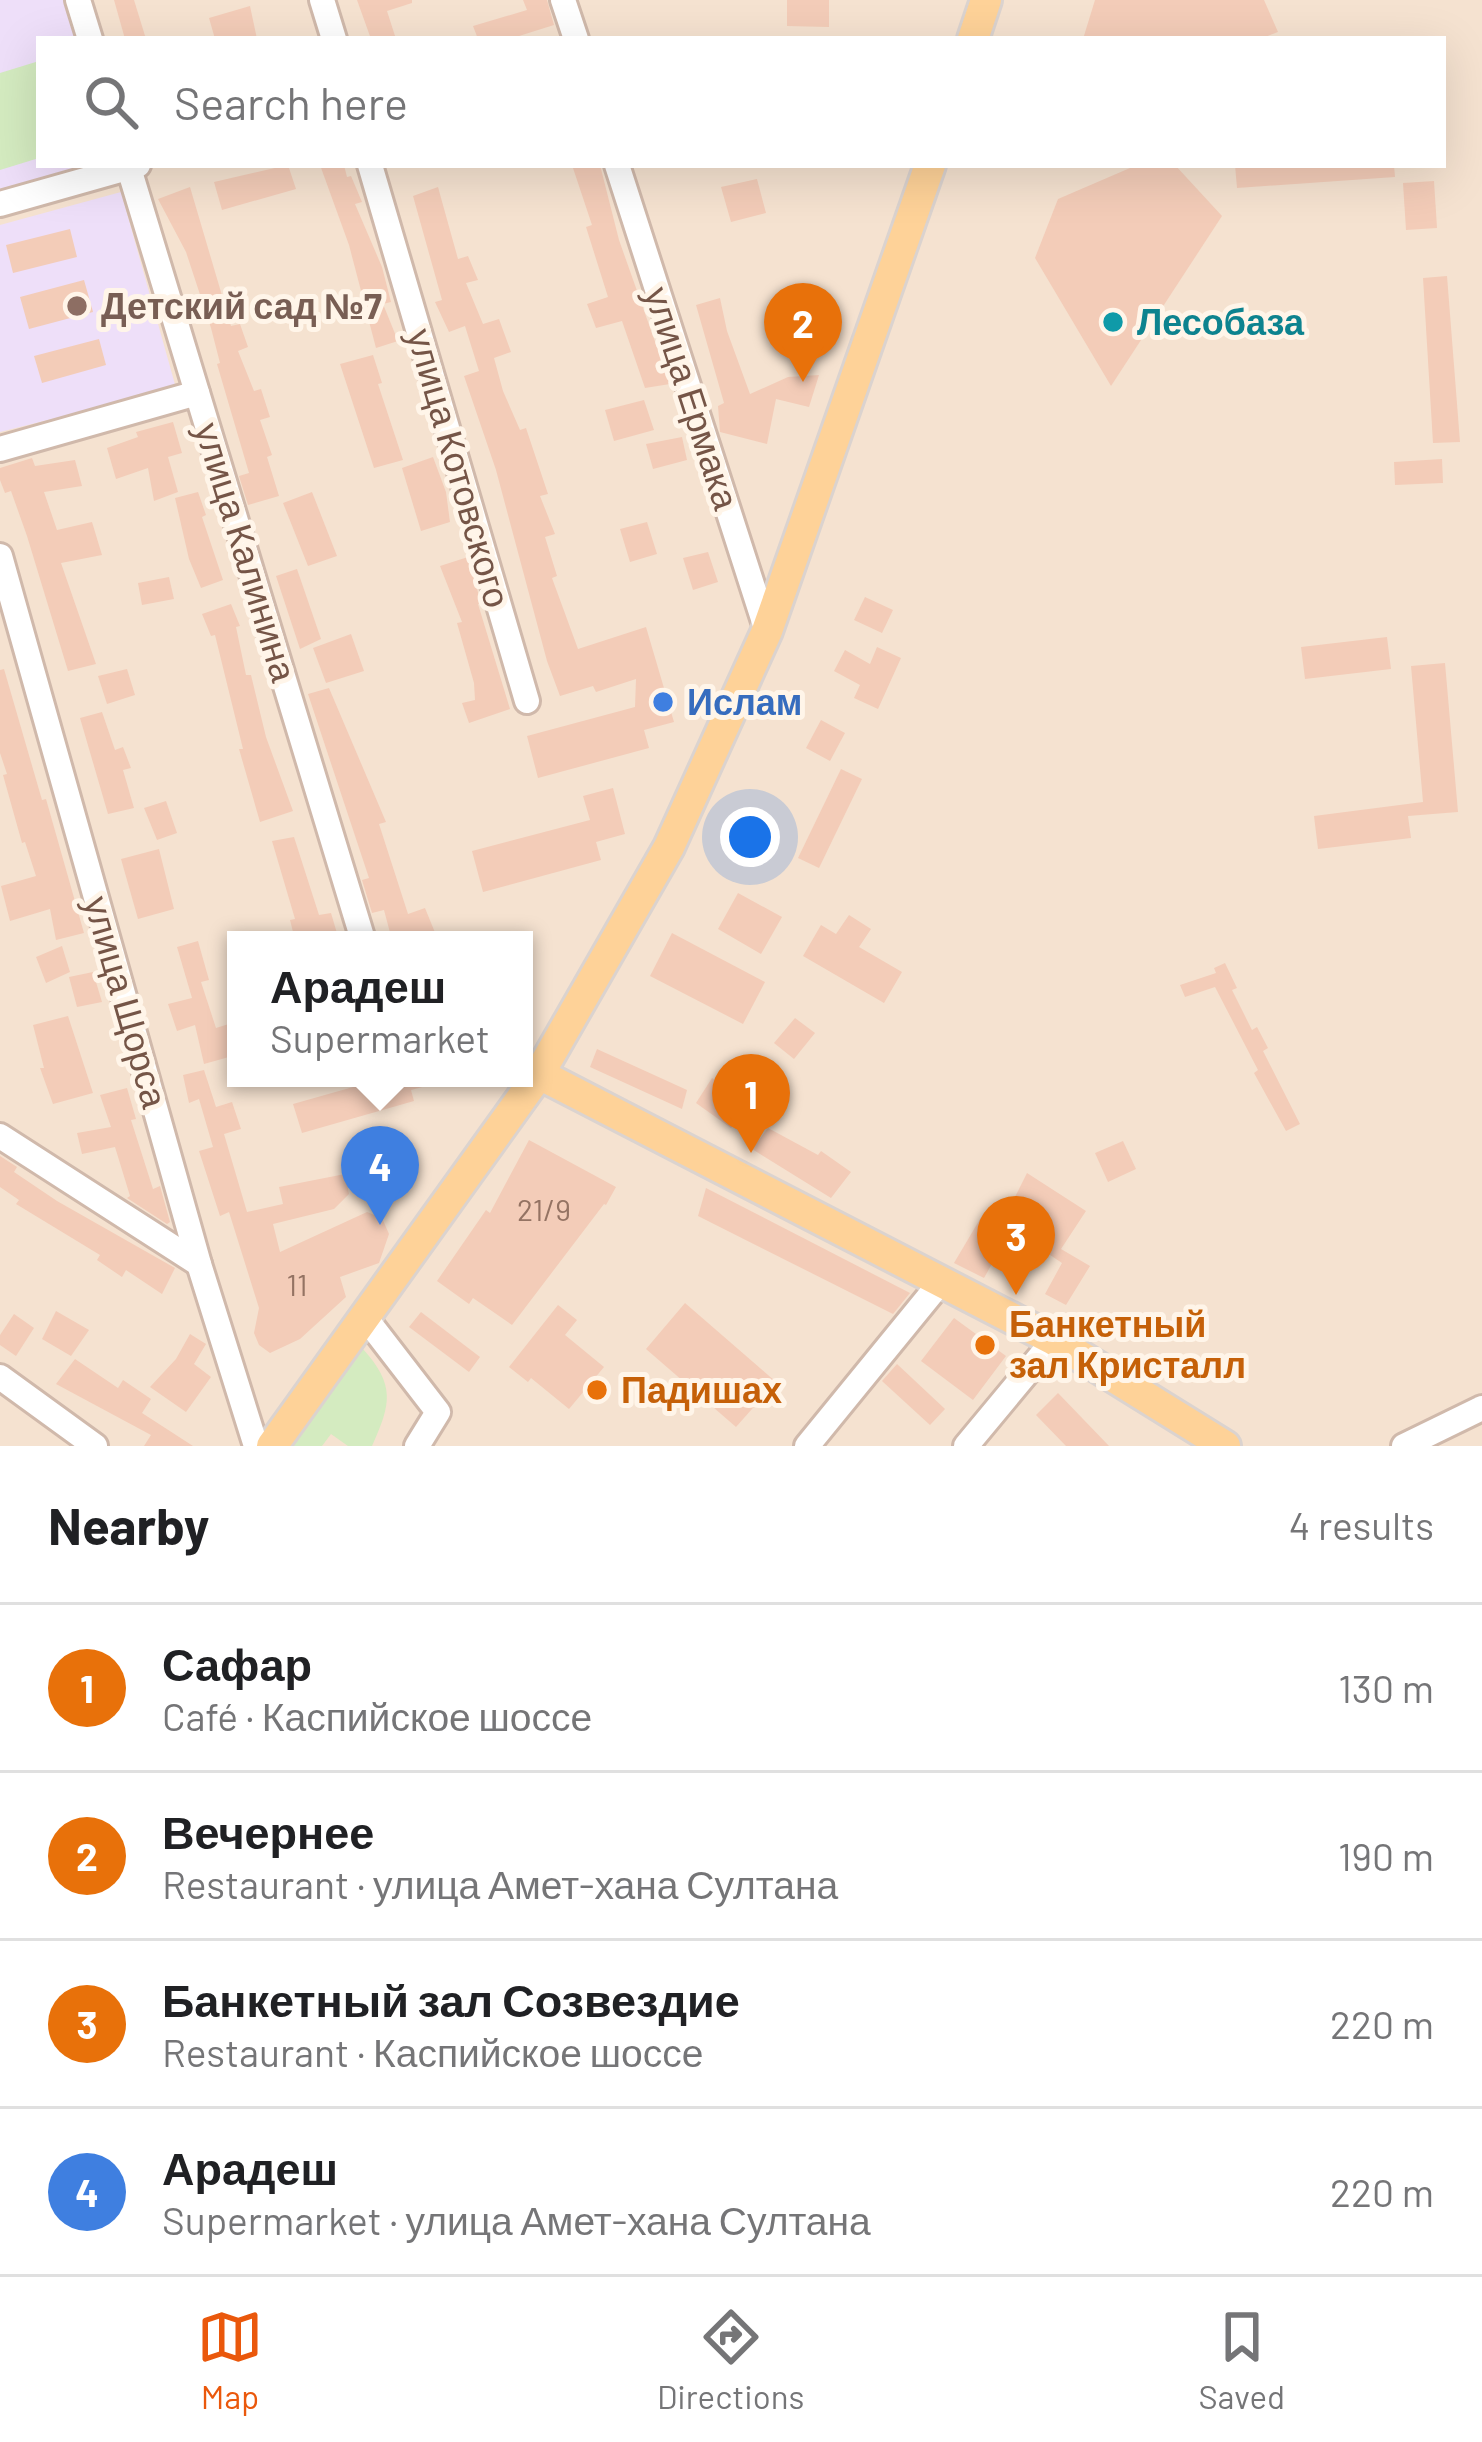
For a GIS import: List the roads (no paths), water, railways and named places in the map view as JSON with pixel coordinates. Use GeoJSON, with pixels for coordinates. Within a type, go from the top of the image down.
{"type":"FeatureCollection","features":[{"type":"Feature","properties":{"kind":"main road"},"geometry":{"type":"LineString","coordinates":[[974,36],[986,0]]}},
{"type":"Feature","properties":{"kind":"main road"},"geometry":{"type":"LineString","coordinates":[[533,1083],[669,847],[767,631],[929,168]]}},
{"type":"Feature","properties":{"kind":"main road"},"geometry":{"type":"LineString","coordinates":[[539,1075],[1054,1340],[1225,1446]]}},
{"type":"Feature","properties":{"kind":"main road"},"geometry":{"type":"LineString","coordinates":[[272,1446],[530,1087]]}},
{"type":"Feature","properties":{"kind":"street"},"geometry":{"type":"LineString","coordinates":[[78,0],[89,36]]}},
{"type":"Feature","properties":{"kind":"street"},"geometry":{"type":"LineString","coordinates":[[322,0],[333,36]]}},
{"type":"Feature","properties":{"kind":"street"},"geometry":{"type":"LineString","coordinates":[[563,0],[575,36]]}},
{"type":"Feature","properties":{"kind":"street"},"geometry":{"type":"LineString","coordinates":[[0,204],[124,168]]}},
{"type":"Feature","properties":{"kind":"street","name":"улица Калинина"},"geometry":{"type":"LineString","coordinates":[[132,168],[360,931]]}},
{"type":"Feature","properties":{"kind":"street","name":"улица Котовского"},"geometry":{"type":"LineString","coordinates":[[371,168],[527,701]]}},
{"type":"Feature","properties":{"kind":"street","name":"улица Ермака"},"geometry":{"type":"LineString","coordinates":[[618,168],[767,631]]}},
{"type":"Feature","properties":{"kind":"street"},"geometry":{"type":"LineString","coordinates":[[0,449],[197,393]]}},
{"type":"Feature","properties":{"kind":"street","name":"улица Щорса"},"geometry":{"type":"LineString","coordinates":[[0,556],[11,635],[256,1446]]}},
{"type":"Feature","properties":{"kind":"street"},"geometry":{"type":"LineString","coordinates":[[0,1136],[199,1264]]}},
{"type":"Feature","properties":{"kind":"street"},"geometry":{"type":"LineString","coordinates":[[807,1446],[940,1282]]}},
{"type":"Feature","properties":{"kind":"street"},"geometry":{"type":"LineString","coordinates":[[364,1316],[438,1412],[417,1446]]}},
{"type":"Feature","properties":{"kind":"street"},"geometry":{"type":"LineString","coordinates":[[966,1446],[1054,1340]]}},
{"type":"Feature","properties":{"kind":"street"},"geometry":{"type":"LineString","coordinates":[[0,1377],[95,1446]]}},
{"type":"Feature","properties":{"kind":"street"},"geometry":{"type":"LineString","coordinates":[[1404,1446],[1482,1408]]}},
{"type":"Feature","properties":{"kind":"place","name":"Детский сад №7"},"geometry":{"type":"Point","coordinates":[77,306]}},
{"type":"Feature","properties":{"kind":"place","name":"Лесобаза"},"geometry":{"type":"Point","coordinates":[1113,322]}},
{"type":"Feature","properties":{"kind":"place","name":"Вечернее"},"geometry":{"type":"Point","coordinates":[803,382]}},
{"type":"Feature","properties":{"kind":"place","name":"Ислам"},"geometry":{"type":"Point","coordinates":[663,702]}},
{"type":"Feature","properties":{"kind":"place","name":"Сафар"},"geometry":{"type":"Point","coordinates":[751,1153]}},
{"type":"Feature","properties":{"kind":"place","name":"Арадеш"},"geometry":{"type":"Point","coordinates":[380,1225]}},
{"type":"Feature","properties":{"kind":"place","name":"Банкетный зал Созвездие"},"geometry":{"type":"Point","coordinates":[1016,1295]}},
{"type":"Feature","properties":{"kind":"place","name":"Банкетный зал Кристалл"},"geometry":{"type":"Point","coordinates":[985,1345]}},
{"type":"Feature","properties":{"kind":"place","name":"Падишах"},"geometry":{"type":"Point","coordinates":[597,1390]}}]}
